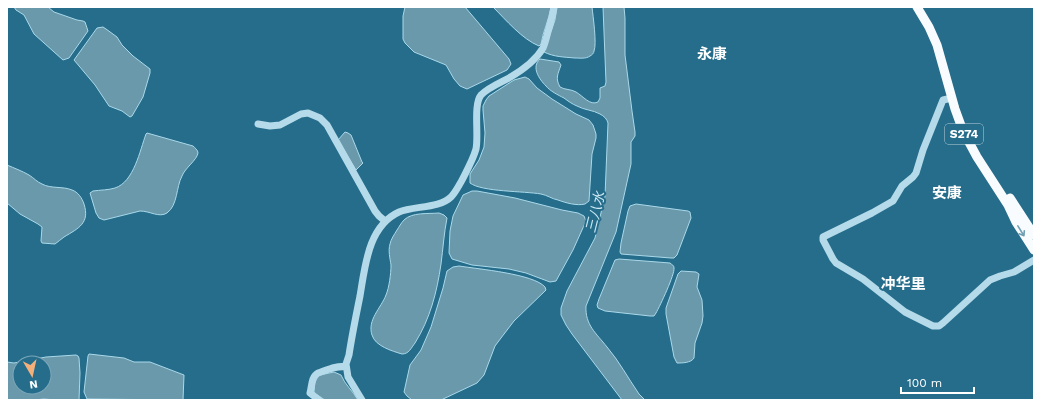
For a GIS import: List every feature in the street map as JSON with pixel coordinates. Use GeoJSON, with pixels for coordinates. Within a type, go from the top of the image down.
{"type":"FeatureCollection","features":[{"type":"Feature","properties":{"kind":"main road","name":"S274"},"geometry":{"type":"LineString","coordinates":[[916,7],[929,27],[937,45],[958,120],[970,145],[1008,205],[1016,222],[1034,250]]}},
{"type":"Feature","properties":{"kind":"main road","name":"S274"},"geometry":{"type":"LineString","coordinates":[[923,7],[934,25],[942,43],[960,108],[968,129],[981,154],[1034,235]]}},
{"type":"Feature","properties":{"kind":"street"},"geometry":{"type":"LineString","coordinates":[[362,400],[348,377],[346,364],[367,260],[373,239],[385,221],[398,213],[405,210],[443,202],[453,195],[475,150],[477,142],[477,107],[481,96],[520,71],[540,52],[545,42],[554,7]]}},
{"type":"Feature","properties":{"kind":"street"},"geometry":{"type":"LineString","coordinates":[[952,98],[944,100],[923,150],[916,173],[902,186],[894,201],[823,237],[823,240],[836,263],[863,279],[905,312],[933,326],[938,326],[943,323],[990,280],[1014,272],[1034,260]]}},
{"type":"Feature","properties":{"kind":"street"},"geometry":{"type":"LineString","coordinates":[[258,124],[277,126],[286,123],[301,114],[308,113],[320,118],[327,125],[375,211],[385,221]]}},
{"type":"Feature","properties":{"kind":"street"},"geometry":{"type":"LineString","coordinates":[[319,400],[310,393],[314,376],[318,373],[337,367],[346,367]]}},
{"type":"Feature","properties":{"kind":"water"},"geometry":{"type":"Polygon","coordinates":[[[14,7],[48,7],[54,12],[85,22],[88,31],[69,58],[63,60],[34,34],[24,15],[14,7]]]}},
{"type":"Feature","properties":{"kind":"water"},"geometry":{"type":"Polygon","coordinates":[[[405,7],[465,7],[509,59],[511,64],[507,70],[467,89],[460,86],[446,65],[414,52],[405,43],[403,39],[403,16],[405,7]]]}},
{"type":"Feature","properties":{"kind":"water"},"geometry":{"type":"Polygon","coordinates":[[[493,7],[551,7],[541,44],[539,46],[526,39],[493,7]]]}},
{"type":"Feature","properties":{"kind":"water"},"geometry":{"type":"Polygon","coordinates":[[[557,7],[592,7],[595,47],[594,52],[588,57],[563,57],[544,52],[555,20],[557,7]]]}},
{"type":"Feature","properties":{"kind":"water"},"geometry":{"type":"Polygon","coordinates":[[[603,7],[624,7],[625,55],[635,136],[631,142],[631,164],[616,232],[586,306],[586,313],[589,324],[611,352],[639,394],[645,400],[622,400],[572,334],[561,315],[561,308],[567,291],[595,238],[605,196],[608,123],[601,115],[575,105],[550,90],[543,83],[537,73],[536,66],[540,59],[559,62],[561,65],[557,78],[560,87],[576,92],[589,102],[598,102],[600,98],[600,88],[605,86],[606,82],[603,7]]]}},
{"type":"Feature","properties":{"kind":"water"},"geometry":{"type":"Polygon","coordinates":[[[103,27],[117,37],[122,45],[133,56],[150,69],[143,97],[130,117],[122,111],[109,106],[95,85],[74,60],[97,28],[103,27]]]}},
{"type":"Feature","properties":{"kind":"water"},"geometry":{"type":"Polygon","coordinates":[[[525,77],[552,99],[589,120],[593,125],[596,138],[592,154],[589,201],[585,204],[579,205],[568,203],[541,194],[484,188],[470,183],[470,174],[479,160],[484,147],[485,133],[483,106],[486,100],[489,96],[514,80],[525,77]]]}},
{"type":"Feature","properties":{"kind":"water"},"geometry":{"type":"Polygon","coordinates":[[[345,132],[351,135],[363,163],[356,170],[338,140],[345,132]]]}},
{"type":"Feature","properties":{"kind":"water"},"geometry":{"type":"Polygon","coordinates":[[[147,133],[193,146],[198,152],[196,158],[180,180],[175,201],[171,210],[161,215],[140,211],[104,220],[99,218],[90,193],[93,191],[115,188],[122,185],[132,172],[147,133]]]}},
{"type":"Feature","properties":{"kind":"water"},"geometry":{"type":"Polygon","coordinates":[[[7,165],[31,176],[46,186],[68,189],[76,192],[84,204],[86,216],[79,228],[55,244],[42,243],[42,227],[20,214],[7,203],[7,165]]]}},
{"type":"Feature","properties":{"kind":"water"},"geometry":{"type":"Polygon","coordinates":[[[472,191],[515,198],[578,213],[584,216],[586,221],[573,250],[556,281],[550,282],[526,273],[509,269],[472,265],[452,259],[449,253],[450,231],[453,216],[463,195],[472,191]]]}},
{"type":"Feature","properties":{"kind":"water"},"geometry":{"type":"Polygon","coordinates":[[[636,204],[690,212],[691,218],[677,255],[674,258],[621,254],[621,243],[628,211],[630,206],[636,204]]]}},
{"type":"Feature","properties":{"kind":"water"},"geometry":{"type":"Polygon","coordinates":[[[439,213],[447,218],[441,264],[435,295],[429,315],[410,350],[402,354],[389,350],[380,345],[374,339],[371,324],[375,314],[384,300],[389,285],[391,269],[389,252],[390,242],[407,217],[420,214],[439,213]]]}},
{"type":"Feature","properties":{"kind":"water"},"geometry":{"type":"Polygon","coordinates":[[[619,259],[670,263],[674,266],[670,283],[654,316],[605,311],[598,308],[597,305],[599,299],[615,260],[619,259]]]}},
{"type":"Feature","properties":{"kind":"water"},"geometry":{"type":"Polygon","coordinates":[[[459,266],[518,275],[539,282],[545,287],[546,290],[514,321],[495,346],[484,375],[477,383],[441,400],[412,400],[404,392],[410,365],[421,350],[431,327],[447,271],[453,267],[459,266]]]}},
{"type":"Feature","properties":{"kind":"water"},"geometry":{"type":"Polygon","coordinates":[[[681,271],[696,272],[699,274],[697,287],[702,300],[703,316],[695,343],[693,360],[684,363],[677,363],[674,357],[666,308],[678,274],[681,271]]]}},
{"type":"Feature","properties":{"kind":"water"},"geometry":{"type":"Polygon","coordinates":[[[89,354],[124,358],[134,362],[150,362],[184,375],[183,400],[87,399],[84,392],[89,354]]]}},
{"type":"Feature","properties":{"kind":"water"},"geometry":{"type":"Polygon","coordinates":[[[78,356],[80,373],[79,400],[7,400],[7,362],[12,363],[12,395],[52,395],[52,357],[78,356]]]}},
{"type":"Feature","properties":{"kind":"water"},"geometry":{"type":"Polygon","coordinates":[[[334,372],[341,375],[358,400],[325,400],[314,393],[315,379],[320,375],[334,372]]]}},
{"type":"Feature","properties":{"kind":"district","name":"永康"},"geometry":{"type":"Point","coordinates":[712,54]}},
{"type":"Feature","properties":{"kind":"district","name":"安康"},"geometry":{"type":"Point","coordinates":[947,193]}},
{"type":"Feature","properties":{"kind":"district","name":"冲华里"},"geometry":{"type":"Point","coordinates":[903,284]}},
{"type":"Feature","properties":{"kind":"water label","name":"三八水"},"geometry":{"type":"Point","coordinates":[595,212]}}]}
